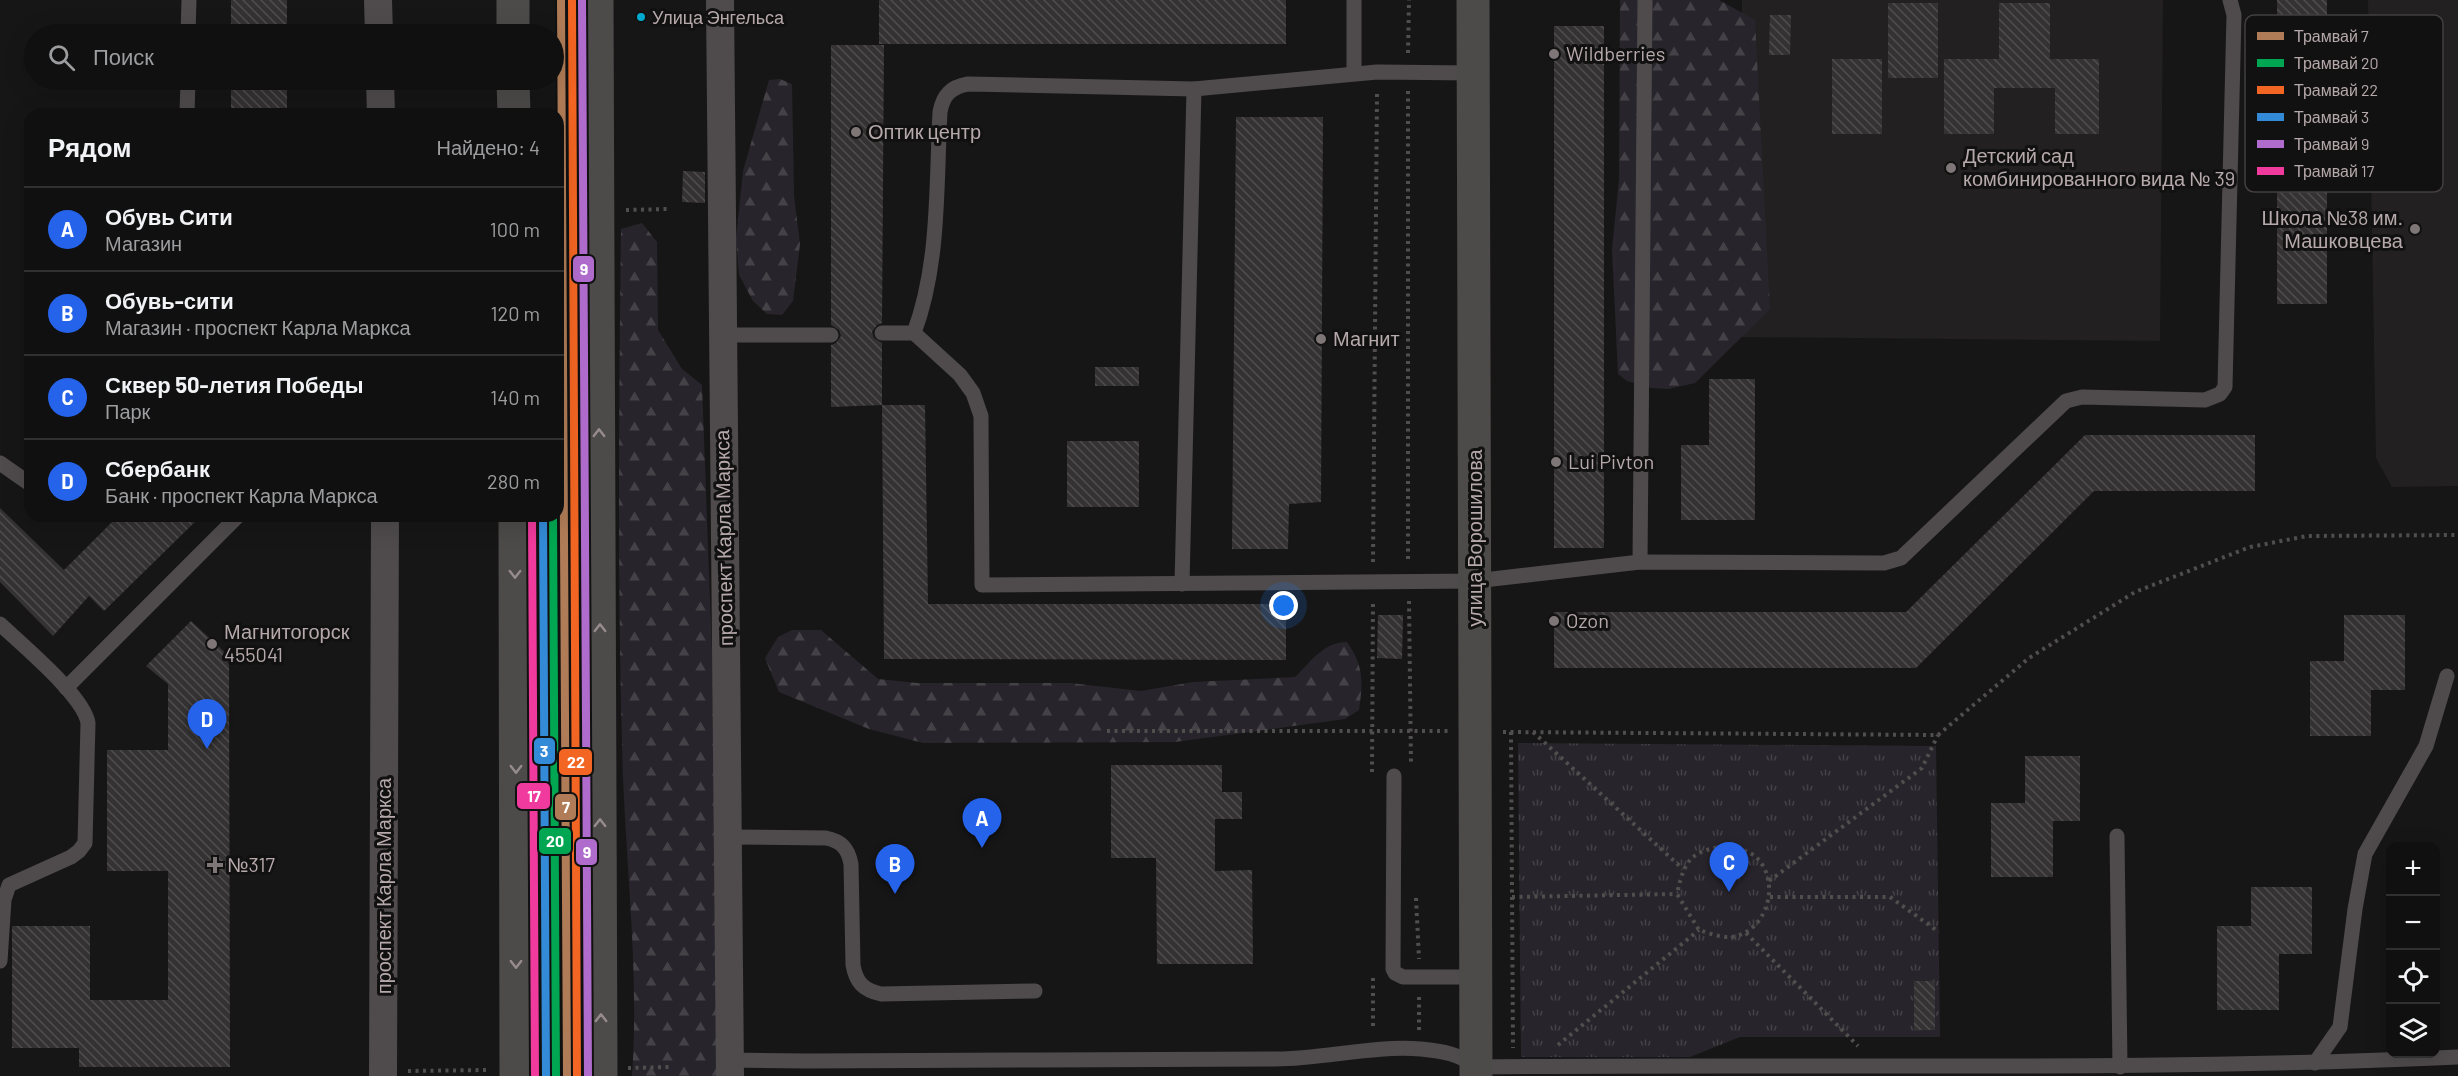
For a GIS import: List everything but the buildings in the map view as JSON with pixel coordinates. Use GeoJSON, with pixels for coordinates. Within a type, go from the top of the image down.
{"type":"FeatureCollection","features":[{"type":"Feature","properties":{"kind":"main road"},"geometry":{"type":"LineString","coordinates":[[513,0],[513,24]]}},
{"type":"Feature","properties":{"kind":"main road"},"geometry":{"type":"LineString","coordinates":[[597,0],[600,1071]]}},
{"type":"Feature","properties":{"kind":"main road","name":"улица Ворошилова"},"geometry":{"type":"LineString","coordinates":[[1473,0],[1476,1071]]}},
{"type":"Feature","properties":{"kind":"main road"},"geometry":{"type":"LineString","coordinates":[[513,90],[514,108]]}},
{"type":"Feature","properties":{"kind":"main road"},"geometry":{"type":"LineString","coordinates":[[513,1072],[515,522]]}},
{"type":"Feature","properties":{"kind":"street"},"geometry":{"type":"LineString","coordinates":[[378,0],[379,24]]}},
{"type":"Feature","properties":{"kind":"street","name":"проспект Карла Маркса"},"geometry":{"type":"LineString","coordinates":[[720,0],[730,1068]]}},
{"type":"Feature","properties":{"kind":"street"},"geometry":{"type":"LineString","coordinates":[[380,90],[381,108]]}},
{"type":"Feature","properties":{"kind":"street","name":"проспект Карла Маркса"},"geometry":{"type":"LineString","coordinates":[[383,1073],[385,522]]}},
{"type":"Feature","properties":{"kind":"lane"},"geometry":{"type":"LineString","coordinates":[[188,24],[189,0]]}},
{"type":"Feature","properties":{"kind":"lane"},"geometry":{"type":"LineString","coordinates":[[1354,0],[1354,73]]}},
{"type":"Feature","properties":{"kind":"lane"},"geometry":{"type":"LineString","coordinates":[[1640,562],[1645,0]]}},
{"type":"Feature","properties":{"kind":"lane"},"geometry":{"type":"LineString","coordinates":[[882,333],[914,333],[960,375],[973,393],[981,416],[982,585],[1475,581],[1640,562],[1893,561],[1909,552],[2066,401],[2082,397],[2205,400],[2220,394],[2225,387],[2234,15],[2230,0]]}},
{"type":"Feature","properties":{"kind":"lane"},"geometry":{"type":"LineString","coordinates":[[914,333],[924,306],[931,272],[940,112],[942,101],[948,92],[957,86],[968,84],[1194,89],[1354,73],[1473,73]]}},
{"type":"Feature","properties":{"kind":"lane"},"geometry":{"type":"LineString","coordinates":[[1182,584],[1194,89]]}},
{"type":"Feature","properties":{"kind":"lane"},"geometry":{"type":"LineString","coordinates":[[187,108],[188,90]]}},
{"type":"Feature","properties":{"kind":"lane"},"geometry":{"type":"LineString","coordinates":[[722,335],[831,335]]}},
{"type":"Feature","properties":{"kind":"lane"},"geometry":{"type":"LineString","coordinates":[[0,463],[24,480]]}},
{"type":"Feature","properties":{"kind":"lane"},"geometry":{"type":"LineString","coordinates":[[66,688],[232,522]]}},
{"type":"Feature","properties":{"kind":"lane"},"geometry":{"type":"LineString","coordinates":[[0,624],[66,688],[84,710],[88,723],[85,843],[80,851],[71,857],[9,885],[4,900],[0,961]]}},
{"type":"Feature","properties":{"kind":"lane"},"geometry":{"type":"LineString","coordinates":[[2315,1064],[2340,1027],[2355,909],[2365,854],[2426,746],[2447,676]]}},
{"type":"Feature","properties":{"kind":"lane"},"geometry":{"type":"LineString","coordinates":[[1394,776],[1392,965],[1395,973],[1399,976],[1419,977],[1476,977]]}},
{"type":"Feature","properties":{"kind":"lane"},"geometry":{"type":"LineString","coordinates":[[2117,836],[2120,1066]]}},
{"type":"Feature","properties":{"kind":"lane"},"geometry":{"type":"LineString","coordinates":[[728,837],[826,838],[844,845],[851,864],[853,965],[855,975],[861,985],[870,991],[881,994],[1035,992]]}},
{"type":"Feature","properties":{"kind":"lane"},"geometry":{"type":"LineString","coordinates":[[730,1068],[831,1061],[1288,1059],[1373,1050],[1419,1049],[1452,1053],[1465,1058],[1476,1071],[1513,1066],[2315,1064],[2458,1057]]}},
{"type":"Feature","properties":{"kind":"path"},"geometry":{"type":"LineString","coordinates":[[1409,0],[1409,582],[1412,766]]}},
{"type":"Feature","properties":{"kind":"path"},"geometry":{"type":"LineString","coordinates":[[1372,779],[1377,72]]}},
{"type":"Feature","properties":{"kind":"path"},"geometry":{"type":"LineString","coordinates":[[619,210],[668,209]]}},
{"type":"Feature","properties":{"kind":"path"},"geometry":{"type":"LineString","coordinates":[[564,212],[573,212]]}},
{"type":"Feature","properties":{"kind":"path"},"geometry":{"type":"LineString","coordinates":[[1769,881],[1922,768],[1938,735],[2029,658],[2135,592],[2250,547],[2307,536],[2458,535]]}},
{"type":"Feature","properties":{"kind":"path"},"geometry":{"type":"LineString","coordinates":[[1107,731],[1372,732],[1410,730],[1938,735]]}},
{"type":"Feature","properties":{"kind":"path"},"geometry":{"type":"LineString","coordinates":[[1510,732],[1513,1066]]}},
{"type":"Feature","properties":{"kind":"path"},"geometry":{"type":"LineString","coordinates":[[1533,732],[1683,869]]}},
{"type":"Feature","properties":{"kind":"path"},"geometry":{"type":"LineString","coordinates":[[1731,845],[1756,857],[1769,881],[1770,897],[1756,924],[1746,933],[1728,937],[1699,930],[1677,894],[1683,869],[1703,850],[1731,845]]}},
{"type":"Feature","properties":{"kind":"path"},"geometry":{"type":"LineString","coordinates":[[1512,897],[1677,894]]}},
{"type":"Feature","properties":{"kind":"path"},"geometry":{"type":"LineString","coordinates":[[1416,895],[1419,1049]]}},
{"type":"Feature","properties":{"kind":"path"},"geometry":{"type":"LineString","coordinates":[[1770,897],[1890,897],[1939,932]]}},
{"type":"Feature","properties":{"kind":"path"},"geometry":{"type":"LineString","coordinates":[[1532,1066],[1699,930]]}},
{"type":"Feature","properties":{"kind":"path"},"geometry":{"type":"LineString","coordinates":[[1746,933],[1879,1066]]}},
{"type":"Feature","properties":{"kind":"path"},"geometry":{"type":"LineString","coordinates":[[1373,968],[1373,1050]]}},
{"type":"Feature","properties":{"kind":"path"},"geometry":{"type":"LineString","coordinates":[[383,1073],[600,1071],[669,1067]]}},
{"type":"Feature","properties":{"kind":"shaded area","name":"Детский сад комбинированного вида № 39"},"geometry":{"type":"Polygon","coordinates":[[[1742,0],[2163,0],[2160,341],[1739,337],[1742,0]]]}},
{"type":"Feature","properties":{"kind":"shaded area","name":"Школа №38 им. Машковцева"},"geometry":{"type":"Polygon","coordinates":[[[2368,0],[2458,0],[2458,486],[2392,487],[2376,458],[2371,192],[2443,192],[2443,15],[2368,15],[2368,0]]]}},
{"type":"Feature","properties":{"kind":"green space"},"geometry":{"type":"Polygon","coordinates":[[[1620,0],[1719,0],[1755,20],[1770,309],[1695,383],[1668,389],[1652,388],[1627,381],[1618,374],[1612,249],[1619,180],[1620,0]]]}},
{"type":"Feature","properties":{"kind":"green space"},"geometry":{"type":"Polygon","coordinates":[[[780,79],[792,84],[794,196],[800,244],[793,301],[782,315],[767,314],[753,301],[739,275],[736,239],[743,171],[769,80],[780,79]]]}},
{"type":"Feature","properties":{"kind":"green space"},"geometry":{"type":"Polygon","coordinates":[[[642,223],[657,242],[658,330],[682,369],[702,385],[718,815],[722,1076],[632,1076],[633,964],[623,777],[620,640],[621,229],[642,223]]]}},
{"type":"Feature","properties":{"kind":"green space"},"geometry":{"type":"Polygon","coordinates":[[[792,630],[821,630],[878,679],[917,683],[1070,683],[1141,691],[1193,682],[1295,677],[1324,649],[1347,642],[1357,659],[1361,674],[1359,710],[1345,719],[1175,742],[923,743],[869,729],[779,692],[765,658],[778,637],[792,630]]]}},
{"type":"Feature","properties":{"kind":"green space"},"geometry":{"type":"Polygon","coordinates":[[[1518,743],[1936,746],[1940,1037],[1740,1037],[1690,1057],[1521,1057],[1518,743]]]}},
{"type":"Feature","properties":{"kind":"tram line","name":"7"},"geometry":{"type":"LineString","coordinates":[[561,0],[561,24]]}},
{"type":"Feature","properties":{"kind":"tram line","name":"22"},"geometry":{"type":"LineString","coordinates":[[572,0],[577,1076]]}},
{"type":"Feature","properties":{"kind":"tram line","name":"9"},"geometry":{"type":"LineString","coordinates":[[582,0],[588,1076]]}},
{"type":"Feature","properties":{"kind":"tram line","name":"7"},"geometry":{"type":"LineString","coordinates":[[562,90],[562,108]]}},
{"type":"Feature","properties":{"kind":"tram line","name":"17"},"geometry":{"type":"LineString","coordinates":[[532,522],[535,1076]]}},
{"type":"Feature","properties":{"kind":"tram line","name":"3"},"geometry":{"type":"LineString","coordinates":[[543,522],[546,1076]]}},
{"type":"Feature","properties":{"kind":"tram line","name":"20"},"geometry":{"type":"LineString","coordinates":[[553,522],[556,1076]]}},
{"type":"Feature","properties":{"kind":"tram line","name":"7"},"geometry":{"type":"LineString","coordinates":[[564,522],[567,1076]]}},
{"type":"Feature","properties":{"kind":"place","name":"Улица Энгельса"},"geometry":{"type":"Point","coordinates":[641,17]}},
{"type":"Feature","properties":{"kind":"place","name":"Wildberries"},"geometry":{"type":"Point","coordinates":[1554,54]}},
{"type":"Feature","properties":{"kind":"place","name":"Оптик центр"},"geometry":{"type":"Point","coordinates":[856,132]}},
{"type":"Feature","properties":{"kind":"place","name":"Детский сад комбинированного вида № 39"},"geometry":{"type":"Point","coordinates":[1951,168]}},
{"type":"Feature","properties":{"kind":"place","name":"Школа №38 им. Машковцева"},"geometry":{"type":"Point","coordinates":[2415,229]}},
{"type":"Feature","properties":{"kind":"place","name":"Магнит"},"geometry":{"type":"Point","coordinates":[1321,339]}},
{"type":"Feature","properties":{"kind":"place","name":"Lui Pivton"},"geometry":{"type":"Point","coordinates":[1556,462]}},
{"type":"Feature","properties":{"kind":"place","name":"Ozon"},"geometry":{"type":"Point","coordinates":[1554,621]}},
{"type":"Feature","properties":{"kind":"place","name":"Магнитогорск 455041"},"geometry":{"type":"Point","coordinates":[212,644]}},
{"type":"Feature","properties":{"kind":"place","name":"Сбербанк"},"geometry":{"type":"Point","coordinates":[207,749]}},
{"type":"Feature","properties":{"kind":"place","name":"Обувь Сити"},"geometry":{"type":"Point","coordinates":[982,848]}},
{"type":"Feature","properties":{"kind":"place","name":"№317"},"geometry":{"type":"Point","coordinates":[215,865]}},
{"type":"Feature","properties":{"kind":"place","name":"Сквер 50-летия Победы"},"geometry":{"type":"Point","coordinates":[1729,892]}},
{"type":"Feature","properties":{"kind":"place","name":"Обувь-сити"},"geometry":{"type":"Point","coordinates":[895,894]}}]}
